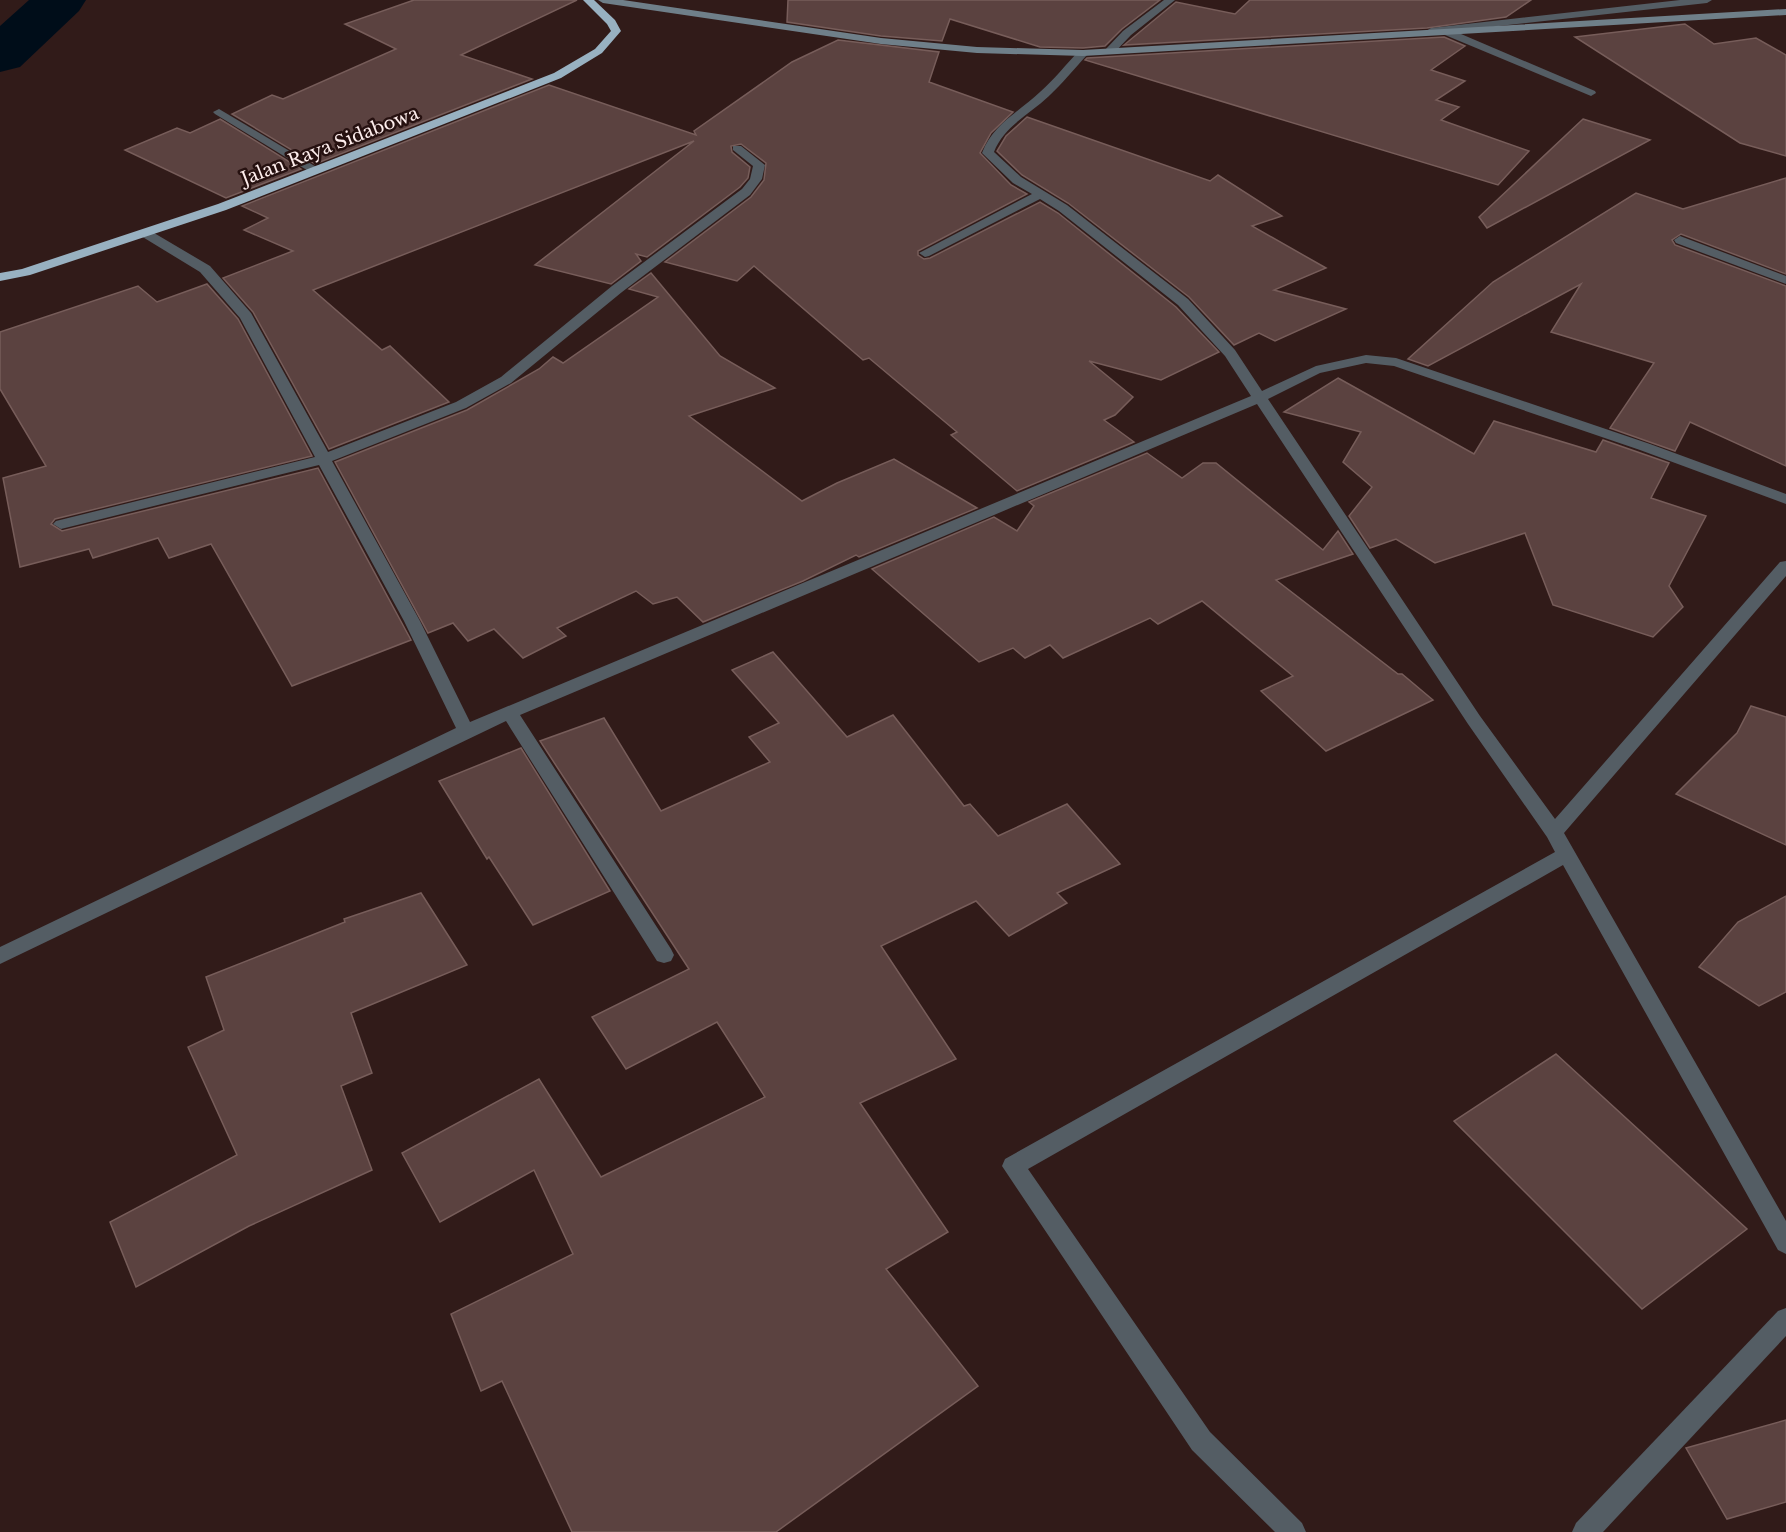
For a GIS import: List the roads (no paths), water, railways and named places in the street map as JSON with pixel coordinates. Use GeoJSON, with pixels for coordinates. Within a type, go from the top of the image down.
{"type":"FeatureCollection","features":[{"type":"Feature","properties":{"kind":"highway","name":"Jalan Raya Sidabowa"},"geometry":{"type":"LineString","coordinates":[[0,277],[25,272],[222,207],[517,93],[583,61],[611,42],[616,31],[611,21],[588,0]]}},
{"type":"Feature","properties":{"kind":"main road"},"geometry":{"type":"LineString","coordinates":[[603,0],[881,41],[977,50],[1083,53],[1786,12]]}},
{"type":"Feature","properties":{"kind":"street"},"geometry":{"type":"LineString","coordinates":[[1109,52],[1127,33],[1170,0]]}},
{"type":"Feature","properties":{"kind":"street"},"geometry":{"type":"LineString","coordinates":[[1377,37],[1707,0]]}},
{"type":"Feature","properties":{"kind":"street"},"geometry":{"type":"LineString","coordinates":[[1449,33],[1590,93]]}},
{"type":"Feature","properties":{"kind":"street"},"geometry":{"type":"LineString","coordinates":[[1083,53],[1045,93],[1001,131],[990,143],[988,153],[1017,180],[1063,208],[1183,302],[1230,353],[1474,720],[1554,832],[1786,1243]]}},
{"type":"Feature","properties":{"kind":"street"},"geometry":{"type":"LineString","coordinates":[[219,112],[314,170]]}},
{"type":"Feature","properties":{"kind":"street"},"geometry":{"type":"LineString","coordinates":[[61,524],[324,459],[461,405],[506,380],[617,289],[746,192],[756,179],[759,165],[737,148]]}},
{"type":"Feature","properties":{"kind":"street"},"geometry":{"type":"LineString","coordinates":[[925,253],[1041,194]]}},
{"type":"Feature","properties":{"kind":"street"},"geometry":{"type":"LineString","coordinates":[[145,233],[205,269],[246,316],[412,621],[466,731]]}},
{"type":"Feature","properties":{"kind":"street"},"geometry":{"type":"LineString","coordinates":[[1680,240],[1786,280]]}},
{"type":"Feature","properties":{"kind":"street"},"geometry":{"type":"LineString","coordinates":[[0,956],[466,731],[1261,397],[1316,370],[1366,359],[1396,362],[1645,447],[1786,499]]}},
{"type":"Feature","properties":{"kind":"street"},"geometry":{"type":"LineString","coordinates":[[1554,832],[1786,566]]}},
{"type":"Feature","properties":{"kind":"street"},"geometry":{"type":"LineString","coordinates":[[509,712],[664,955]]}},
{"type":"Feature","properties":{"kind":"street"},"geometry":{"type":"LineString","coordinates":[[1293,1532],[1201,1441],[1013,1166],[1567,854]]}},
{"type":"Feature","properties":{"kind":"street"},"geometry":{"type":"LineString","coordinates":[[1585,1532],[1786,1319]]}},
{"type":"Feature","properties":{"kind":"waterway"},"geometry":{"type":"LineString","coordinates":[[0,55],[60,0]]}}]}
